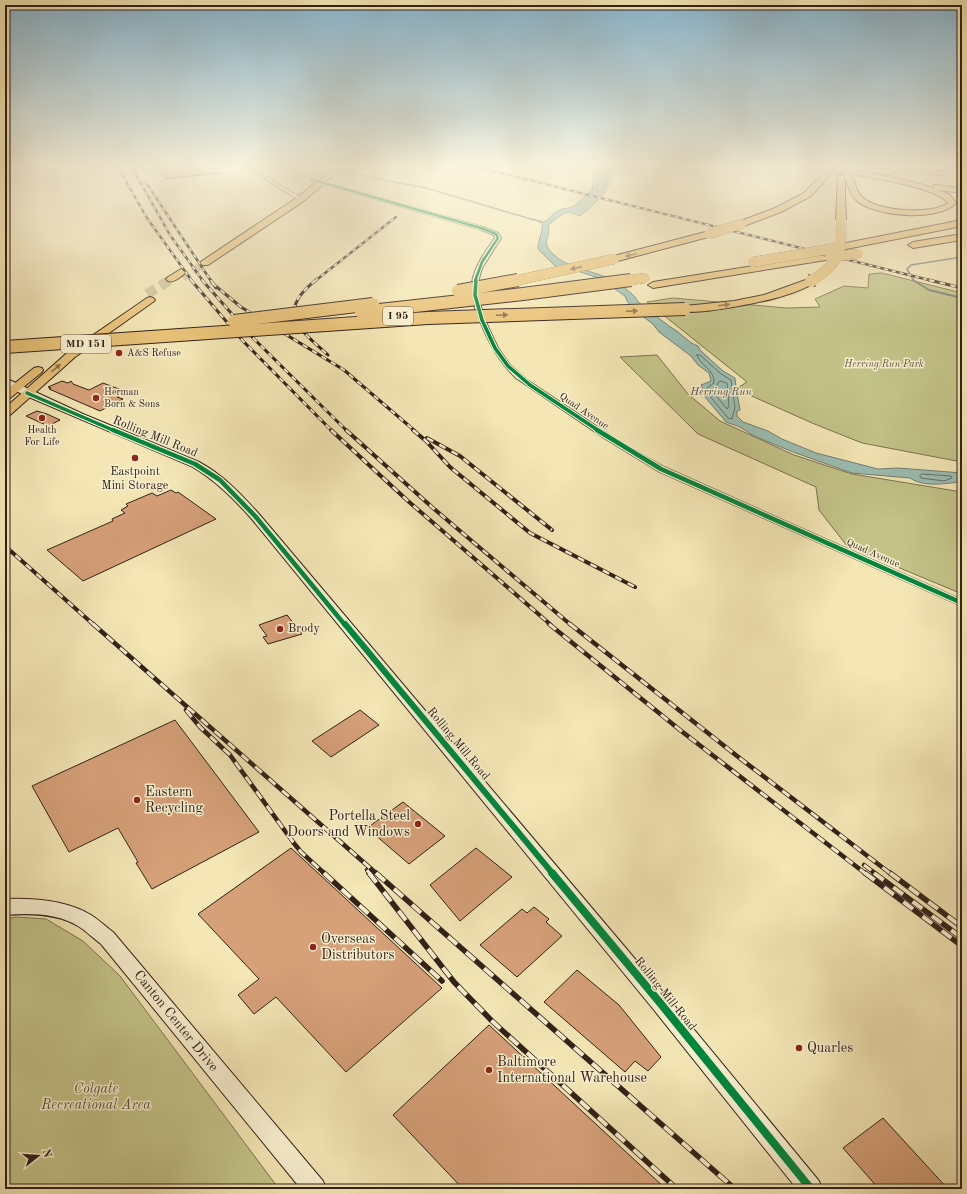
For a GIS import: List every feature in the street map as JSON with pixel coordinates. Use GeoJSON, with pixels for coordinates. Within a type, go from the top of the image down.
{"type":"FeatureCollection","features":[{"type":"Feature","properties":{"kind":"highway"},"geometry":{"type":"LineString","coordinates":[[192,326],[312,313],[411,299],[508,282],[614,259],[709,234],[752,220]]}},
{"type":"Feature","properties":{"kind":"highway"},"geometry":{"type":"LineString","coordinates":[[142,338],[465,316],[685,309],[723,306],[754,300],[791,290],[811,281],[830,269],[840,254],[841,220]]}},
{"type":"Feature","properties":{"kind":"highway","name":"I 95"},"geometry":{"type":"LineString","coordinates":[[5,347],[142,338],[368,319],[513,303],[649,282],[836,248],[962,223]]}},
{"type":"Feature","properties":{"kind":"highway"},"geometry":{"type":"LineString","coordinates":[[856,253],[962,231]]}},
{"type":"Feature","properties":{"kind":"highway"},"geometry":{"type":"LineString","coordinates":[[903,246],[962,237]]}},
{"type":"Feature","properties":{"kind":"highway"},"geometry":{"type":"LineString","coordinates":[[856,253],[870,252]]}},
{"type":"Feature","properties":{"kind":"highway","name":"I 95"},"geometry":{"type":"LineString","coordinates":[[5,338],[192,326],[434,304],[649,282],[770,267],[856,253]]}},
{"type":"Feature","properties":{"kind":"main road"},"geometry":{"type":"LineString","coordinates":[[245,234],[261,220]]}},
{"type":"Feature","properties":{"kind":"main road"},"geometry":{"type":"LineString","coordinates":[[202,262],[245,234],[271,220]]}},
{"type":"Feature","properties":{"kind":"main road"},"geometry":{"type":"LineString","coordinates":[[172,281],[182,275]]}},
{"type":"Feature","properties":{"kind":"main road","name":"MD 151"},"geometry":{"type":"LineString","coordinates":[[5,414],[13,392],[56,356],[79,345],[148,297]]}},
{"type":"Feature","properties":{"kind":"street","name":"Quad Avenue"},"geometry":{"type":"LineString","coordinates":[[452,220],[496,234],[498,238],[487,251],[479,268],[474,291],[485,328],[499,354],[508,366],[532,388],[553,400],[621,446],[661,469],[962,603]]}},
{"type":"Feature","properties":{"kind":"street","name":"Rolling Mill Road"},"geometry":{"type":"LineString","coordinates":[[5,381],[13,392],[195,464],[212,474],[235,494],[259,520],[661,1004],[811,1189]]}},
{"type":"Feature","properties":{"kind":"street","name":"Canton Center Drive"},"geometry":{"type":"LineString","coordinates":[[5,908],[37,908],[68,914],[84,920],[107,938],[315,1189]]}},
{"type":"Feature","properties":{"kind":"green space","name":"Herring Run Park"},"geometry":{"type":"Polygon","coordinates":[[[882,273],[962,293],[962,462],[862,443],[812,423],[736,389],[747,382],[647,302],[673,298],[787,308],[820,307],[815,299],[844,286],[868,288],[869,274],[882,273]]]}},
{"type":"Feature","properties":{"kind":"green space"},"geometry":{"type":"Polygon","coordinates":[[[657,355],[688,394],[720,421],[794,455],[852,474],[962,492],[962,594],[847,546],[819,510],[816,487],[698,434],[620,357],[657,355]]]}},
{"type":"Feature","properties":{"kind":"green space","name":"Colgate Recreational Area"},"geometry":{"type":"Polygon","coordinates":[[[16,917],[46,919],[83,941],[120,976],[279,1189],[5,1189],[5,919],[16,917]]]}},
{"type":"Feature","properties":{"kind":"water","name":"Herring Run"},"geometry":{"type":"Polygon","coordinates":[[[534,220],[544,222],[547,220],[555,220],[548,225],[549,230],[546,242],[553,254],[574,267],[607,277],[622,286],[641,304],[690,342],[698,346],[700,350],[723,371],[735,378],[740,410],[737,411],[737,416],[743,422],[768,431],[782,439],[816,453],[878,469],[898,468],[962,473],[962,482],[929,484],[910,478],[852,473],[793,452],[754,436],[740,427],[726,422],[705,397],[701,385],[711,381],[709,373],[698,365],[691,356],[659,332],[653,324],[634,310],[625,296],[599,278],[571,269],[556,267],[538,249],[542,223],[534,220]]]}},
{"type":"Feature","properties":{"kind":"building","name":"Herman Born & Sons"},"geometry":{"type":"Polygon","coordinates":[[[62,381],[68,383],[71,381],[73,384],[89,390],[103,383],[127,392],[117,397],[123,399],[100,411],[49,389],[51,388],[48,387],[62,381]]]}},
{"type":"Feature","properties":{"kind":"building","name":"Health For Life"},"geometry":{"type":"Polygon","coordinates":[[[37,411],[60,420],[48,426],[26,416],[37,411]]]}},
{"type":"Feature","properties":{"kind":"building"},"geometry":{"type":"Polygon","coordinates":[[[171,490],[176,493],[178,492],[216,519],[83,581],[47,550],[113,521],[112,519],[125,513],[121,510],[128,506],[126,504],[152,493],[157,496],[171,490]]]}},
{"type":"Feature","properties":{"kind":"building","name":"Brody"},"geometry":{"type":"Polygon","coordinates":[[[287,615],[302,634],[268,644],[263,637],[267,636],[259,625],[287,615]]]}},
{"type":"Feature","properties":{"kind":"building"},"geometry":{"type":"Polygon","coordinates":[[[360,710],[379,725],[331,757],[312,741],[360,710]]]}},
{"type":"Feature","properties":{"kind":"building","name":"Eastern Recycling"},"geometry":{"type":"Polygon","coordinates":[[[175,720],[259,832],[152,889],[136,863],[138,862],[118,828],[69,852],[32,786],[175,720]]]}},
{"type":"Feature","properties":{"kind":"building"},"geometry":{"type":"Polygon","coordinates":[[[403,802],[445,836],[409,864],[367,828],[403,802]]]}},
{"type":"Feature","properties":{"kind":"building","name":"Overseas Distributors"},"geometry":{"type":"Polygon","coordinates":[[[291,848],[442,988],[346,1072],[276,997],[254,1014],[238,995],[259,979],[198,914],[291,848]]]}},
{"type":"Feature","properties":{"kind":"building"},"geometry":{"type":"Polygon","coordinates":[[[476,848],[512,877],[460,921],[430,885],[476,848]]]}},
{"type":"Feature","properties":{"kind":"building"},"geometry":{"type":"Polygon","coordinates":[[[534,907],[549,919],[546,922],[562,936],[517,977],[480,945],[522,909],[527,913],[534,907]]]}},
{"type":"Feature","properties":{"kind":"building"},"geometry":{"type":"Polygon","coordinates":[[[577,970],[619,1005],[661,1057],[648,1071],[635,1061],[625,1072],[544,1002],[577,970]]]}},
{"type":"Feature","properties":{"kind":"building","name":"Baltimore International Warehouse"},"geometry":{"type":"Polygon","coordinates":[[[489,1025],[666,1189],[463,1189],[393,1115],[489,1025]]]}},
{"type":"Feature","properties":{"kind":"building"},"geometry":{"type":"Polygon","coordinates":[[[883,1118],[948,1189],[879,1189],[843,1148],[883,1118]]]}},
{"type":"Feature","properties":{"kind":"waterway"},"geometry":{"type":"LineString","coordinates":[[914,280],[907,269],[911,265],[962,257]]}},
{"type":"Feature","properties":{"kind":"waterway"},"geometry":{"type":"LineString","coordinates":[[914,280],[929,290],[962,298]]}},
{"type":"Feature","properties":{"kind":"tunnel"},"geometry":{"type":"LineString","coordinates":[[183,278],[205,263]]}},
{"type":"Feature","properties":{"kind":"tunnel"},"geometry":{"type":"LineString","coordinates":[[147,294],[170,280]]}},
{"type":"Feature","properties":{"kind":"railway"},"geometry":{"type":"LineString","coordinates":[[148,220],[192,281]]}},
{"type":"Feature","properties":{"kind":"railway"},"geometry":{"type":"LineString","coordinates":[[161,220],[170,235],[203,281]]}},
{"type":"Feature","properties":{"kind":"railway"},"geometry":{"type":"LineString","coordinates":[[171,220],[211,281]]}},
{"type":"Feature","properties":{"kind":"railway"},"geometry":{"type":"LineString","coordinates":[[315,281],[393,220]]}},
{"type":"Feature","properties":{"kind":"railway"},"geometry":{"type":"LineString","coordinates":[[688,220],[929,280]]}},
{"type":"Feature","properties":{"kind":"railway"},"geometry":{"type":"LineString","coordinates":[[191,280],[243,341],[331,430]]}},
{"type":"Feature","properties":{"kind":"railway"},"geometry":{"type":"LineString","coordinates":[[202,280],[254,339],[347,431]]}},
{"type":"Feature","properties":{"kind":"railway"},"geometry":{"type":"LineString","coordinates":[[211,280],[214,284]]}},
{"type":"Feature","properties":{"kind":"railway"},"geometry":{"type":"LineString","coordinates":[[316,280],[304,291],[296,302],[294,311],[296,320],[301,328],[308,337],[328,355]]}},
{"type":"Feature","properties":{"kind":"railway"},"geometry":{"type":"LineString","coordinates":[[929,280],[962,288]]}},
{"type":"Feature","properties":{"kind":"railway"},"geometry":{"type":"LineString","coordinates":[[929,280],[933,281]]}},
{"type":"Feature","properties":{"kind":"railway"},"geometry":{"type":"LineString","coordinates":[[214,284],[241,307],[344,370],[415,431]]}},
{"type":"Feature","properties":{"kind":"railway"},"geometry":{"type":"LineString","coordinates":[[214,284],[216,288]]}},
{"type":"Feature","properties":{"kind":"railway"},"geometry":{"type":"LineString","coordinates":[[331,430],[408,501],[551,625]]}},
{"type":"Feature","properties":{"kind":"railway"},"geometry":{"type":"LineString","coordinates":[[346,430],[433,508],[571,625]]}},
{"type":"Feature","properties":{"kind":"railway"},"geometry":{"type":"LineString","coordinates":[[413,430],[426,441],[450,467],[530,533],[635,587]]}},
{"type":"Feature","properties":{"kind":"railway"},"geometry":{"type":"LineString","coordinates":[[427,438],[460,456],[552,530]]}},
{"type":"Feature","properties":{"kind":"railway"},"geometry":{"type":"LineString","coordinates":[[5,546],[94,625]]}},
{"type":"Feature","properties":{"kind":"railway"},"geometry":{"type":"LineString","coordinates":[[93,624],[377,874]]}},
{"type":"Feature","properties":{"kind":"railway"},"geometry":{"type":"LineString","coordinates":[[549,624],[680,730],[866,874]]}},
{"type":"Feature","properties":{"kind":"railway"},"geometry":{"type":"LineString","coordinates":[[570,624],[737,756],[891,874]]}},
{"type":"Feature","properties":{"kind":"railway"},"geometry":{"type":"LineString","coordinates":[[186,710],[200,727],[230,755],[293,842],[301,852],[325,874]]}},
{"type":"Feature","properties":{"kind":"railway"},"geometry":{"type":"LineString","coordinates":[[864,865],[876,874]]}},
{"type":"Feature","properties":{"kind":"railway"},"geometry":{"type":"LineString","coordinates":[[367,870],[370,874]]}},
{"type":"Feature","properties":{"kind":"railway"},"geometry":{"type":"LineString","coordinates":[[324,873],[442,981]]}},
{"type":"Feature","properties":{"kind":"railway"},"geometry":{"type":"LineString","coordinates":[[369,873],[454,982],[492,1021],[677,1189]]}},
{"type":"Feature","properties":{"kind":"railway"},"geometry":{"type":"LineString","coordinates":[[376,873],[735,1189]]}},
{"type":"Feature","properties":{"kind":"railway"},"geometry":{"type":"LineString","coordinates":[[865,873],[962,946]]}},
{"type":"Feature","properties":{"kind":"railway"},"geometry":{"type":"LineString","coordinates":[[874,873],[962,938]]}},
{"type":"Feature","properties":{"kind":"railway"},"geometry":{"type":"LineString","coordinates":[[890,873],[962,927]]}},
{"type":"Feature","properties":{"kind":"cycle path"},"geometry":{"type":"LineString","coordinates":[[452,220],[481,228],[496,234],[498,238],[482,262],[474,289],[477,304],[491,341],[503,360],[519,377],[606,436],[661,469],[962,603]]}},
{"type":"Feature","properties":{"kind":"cycle path"},"geometry":{"type":"LineString","coordinates":[[27,393],[195,464],[220,480],[234,494],[255,516],[661,1004],[811,1189]]}},
{"type":"Feature","properties":{"kind":"place","name":"A&S Refuse"},"geometry":{"type":"Point","coordinates":[119,353]}},
{"type":"Feature","properties":{"kind":"place","name":"Herman Born & Sons"},"geometry":{"type":"Point","coordinates":[96,398]}},
{"type":"Feature","properties":{"kind":"place","name":"Health For Life"},"geometry":{"type":"Point","coordinates":[42,418]}},
{"type":"Feature","properties":{"kind":"place","name":"Eastpoint Mini Storage"},"geometry":{"type":"Point","coordinates":[135,458]}},
{"type":"Feature","properties":{"kind":"place","name":"Brody"},"geometry":{"type":"Point","coordinates":[280,629]}},
{"type":"Feature","properties":{"kind":"place","name":"Eastern Recycling"},"geometry":{"type":"Point","coordinates":[137,800]}},
{"type":"Feature","properties":{"kind":"place","name":"Portella Steel Doors and Windows"},"geometry":{"type":"Point","coordinates":[418,824]}},
{"type":"Feature","properties":{"kind":"place","name":"Overseas Distributors"},"geometry":{"type":"Point","coordinates":[313,947]}},
{"type":"Feature","properties":{"kind":"place","name":"Quarles"},"geometry":{"type":"Point","coordinates":[799,1048]}},
{"type":"Feature","properties":{"kind":"place","name":"Baltimore International Warehouse"},"geometry":{"type":"Point","coordinates":[489,1070]}}]}
